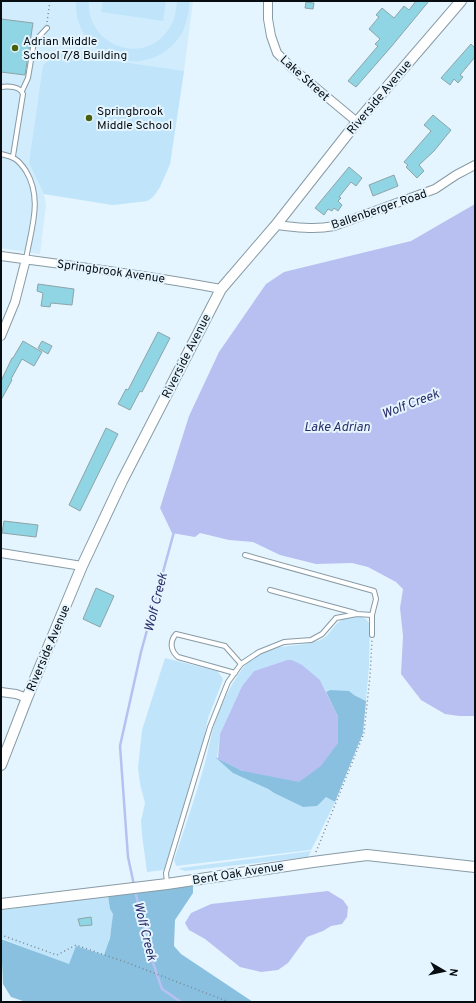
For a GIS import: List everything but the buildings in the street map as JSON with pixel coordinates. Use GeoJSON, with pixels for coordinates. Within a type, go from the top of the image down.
{"type":"FeatureCollection","features":[{"type":"Feature","properties":{"kind":"street","name":"Lake Street"},"geometry":{"type":"LineString","coordinates":[[268,1],[268,19],[271,36],[277,53],[296,71],[357,122]]}},
{"type":"Feature","properties":{"kind":"street","name":"Riverside Avenue"},"geometry":{"type":"LineString","coordinates":[[1,765],[82,566],[122,481],[221,289],[276,225],[357,122],[461,1]]}},
{"type":"Feature","properties":{"kind":"street","name":"Ballenberger Road"},"geometry":{"type":"LineString","coordinates":[[276,225],[309,229],[321,229],[334,226],[435,189],[456,175],[475,165]]}},
{"type":"Feature","properties":{"kind":"street","name":"Springbrook Avenue"},"geometry":{"type":"LineString","coordinates":[[1,256],[158,278],[221,289]]}},
{"type":"Feature","properties":{"kind":"street"},"geometry":{"type":"LineString","coordinates":[[1,336],[16,302],[26,259]]}},
{"type":"Feature","properties":{"kind":"street"},"geometry":{"type":"LineString","coordinates":[[1,552],[82,566]]}},
{"type":"Feature","properties":{"kind":"street"},"geometry":{"type":"LineString","coordinates":[[1,692],[16,694],[27,698]]}},
{"type":"Feature","properties":{"kind":"street","name":"Bent Oak Avenue"},"geometry":{"type":"LineString","coordinates":[[1,904],[167,884],[367,855],[475,867]]}},
{"type":"Feature","properties":{"kind":"lane"},"geometry":{"type":"LineString","coordinates":[[13,156],[23,94],[22,91],[28,78],[34,42],[46,28]]}},
{"type":"Feature","properties":{"kind":"lane"},"geometry":{"type":"LineString","coordinates":[[1,87],[19,88],[22,91]]}},
{"type":"Feature","properties":{"kind":"lane"},"geometry":{"type":"LineString","coordinates":[[1,154],[13,156],[24,168],[31,180],[35,195],[35,209],[26,259]]}},
{"type":"Feature","properties":{"kind":"lane"},"geometry":{"type":"LineString","coordinates":[[246,555],[374,591],[376,599],[372,615],[372,635]]}},
{"type":"Feature","properties":{"kind":"lane"},"geometry":{"type":"LineString","coordinates":[[270,590],[357,614],[372,615]]}},
{"type":"Feature","properties":{"kind":"lane"},"geometry":{"type":"LineString","coordinates":[[167,884],[166,873],[210,727],[228,682],[235,672],[241,664],[259,652],[284,642],[311,640],[322,634],[336,618],[357,614]]}},
{"type":"Feature","properties":{"kind":"lane"},"geometry":{"type":"LineString","coordinates":[[235,672],[178,657],[171,648],[174,637],[176,634],[225,646],[241,664]]}},
{"type":"Feature","properties":{"kind":"path"},"geometry":{"type":"LineString","coordinates":[[46,28],[50,1]]}},
{"type":"Feature","properties":{"kind":"path"},"geometry":{"type":"LineString","coordinates":[[313,862],[364,733],[370,676],[372,635]]}},
{"type":"Feature","properties":{"kind":"path"},"geometry":{"type":"LineString","coordinates":[[1,934],[57,955],[76,945],[128,963],[229,1002]]}},
{"type":"Feature","properties":{"kind":"shaded area","name":"Springbrook Middle School"},"geometry":{"type":"Polygon","coordinates":[[[1,1],[193,1],[170,164],[160,187],[155,195],[147,201],[113,205],[44,194],[46,205],[40,254],[1,248],[1,1]]]}},
{"type":"Feature","properties":{"kind":"shaded area"},"geometry":{"type":"Polygon","coordinates":[[[76,1],[89,1],[91,16],[97,29],[106,39],[118,46],[131,49],[145,47],[157,41],[168,30],[174,20],[177,1],[190,1],[186,24],[183,31],[170,48],[154,58],[136,61],[118,59],[101,52],[87,39],[79,22],[76,1]]]}},
{"type":"Feature","properties":{"kind":"shaded area"},"geometry":{"type":"Polygon","coordinates":[[[103,1],[166,1],[163,21],[101,12],[103,1]]]}},
{"type":"Feature","properties":{"kind":"shaded area"},"geometry":{"type":"Polygon","coordinates":[[[60,53],[184,71],[170,164],[160,187],[152,198],[147,201],[113,205],[44,194],[29,163],[43,65],[60,53]]]}},
{"type":"Feature","properties":{"kind":"shaded area"},"geometry":{"type":"Polygon","coordinates":[[[353,616],[359,616],[367,620],[370,625],[369,667],[366,701],[354,695],[330,690],[326,692],[320,680],[287,660],[254,671],[242,686],[220,734],[217,759],[274,793],[303,807],[326,797],[335,802],[311,850],[176,866],[174,860],[200,782],[216,721],[224,700],[242,669],[255,656],[271,649],[304,644],[323,639],[339,622],[353,616]]]}},
{"type":"Feature","properties":{"kind":"shaded area"},"geometry":{"type":"Polygon","coordinates":[[[165,658],[217,671],[223,680],[208,718],[202,749],[164,870],[147,872],[141,821],[145,803],[138,768],[142,730],[165,658]]]}},
{"type":"Feature","properties":{"kind":"shaded area"},"geometry":{"type":"Polygon","coordinates":[[[330,690],[349,691],[366,701],[363,733],[335,802],[326,797],[317,806],[303,807],[233,773],[215,757],[243,771],[338,717],[326,692],[330,690]]]}},
{"type":"Feature","properties":{"kind":"shaded area"},"geometry":{"type":"Polygon","coordinates":[[[311,851],[308,857],[185,871],[179,869],[180,868],[311,851]]]}},
{"type":"Feature","properties":{"kind":"shaded area"},"geometry":{"type":"Polygon","coordinates":[[[193,886],[193,893],[175,920],[174,946],[181,954],[253,1002],[26,1002],[11,997],[3,984],[1,939],[69,964],[76,946],[104,955],[110,938],[113,914],[110,909],[108,896],[193,886]]]}},
{"type":"Feature","properties":{"kind":"shaded area"},"geometry":{"type":"Polygon","coordinates":[[[108,896],[110,909],[113,914],[108,945],[104,955],[76,947],[69,965],[1,938],[1,910],[108,896]]]}},
{"type":"Feature","properties":{"kind":"water","name":"Lake Adrian"},"geometry":{"type":"Polygon","coordinates":[[[475,204],[475,716],[459,716],[445,714],[421,700],[401,674],[403,636],[400,608],[403,589],[396,582],[368,567],[352,563],[316,564],[280,555],[253,542],[229,540],[200,533],[195,537],[172,533],[160,508],[189,416],[219,352],[266,284],[284,272],[411,241],[475,204]]]}},
{"type":"Feature","properties":{"kind":"water"},"geometry":{"type":"Polygon","coordinates":[[[287,660],[292,660],[302,665],[320,680],[338,717],[338,743],[321,766],[299,782],[243,771],[218,759],[220,734],[242,686],[254,671],[287,660]]]}},
{"type":"Feature","properties":{"kind":"water"},"geometry":{"type":"Polygon","coordinates":[[[328,891],[343,900],[348,907],[347,917],[342,924],[331,926],[323,931],[307,937],[288,963],[278,970],[261,972],[240,967],[205,939],[189,930],[185,923],[191,913],[211,904],[328,891]]]}},
{"type":"Feature","properties":{"kind":"waterway","name":"Wolf Creek"},"geometry":{"type":"LineString","coordinates":[[134,885],[128,857],[120,746],[141,652],[174,532]]}},
{"type":"Feature","properties":{"kind":"waterway","name":"Wolf Creek"},"geometry":{"type":"LineString","coordinates":[[135,890],[148,948],[162,989],[181,1002]]}},
{"type":"Feature","properties":{"kind":"place","name":"Adrian Middle School 7/8 Building"},"geometry":{"type":"Point","coordinates":[15,48]}},
{"type":"Feature","properties":{"kind":"place","name":"Springbrook Middle School"},"geometry":{"type":"Point","coordinates":[89,118]}}]}
